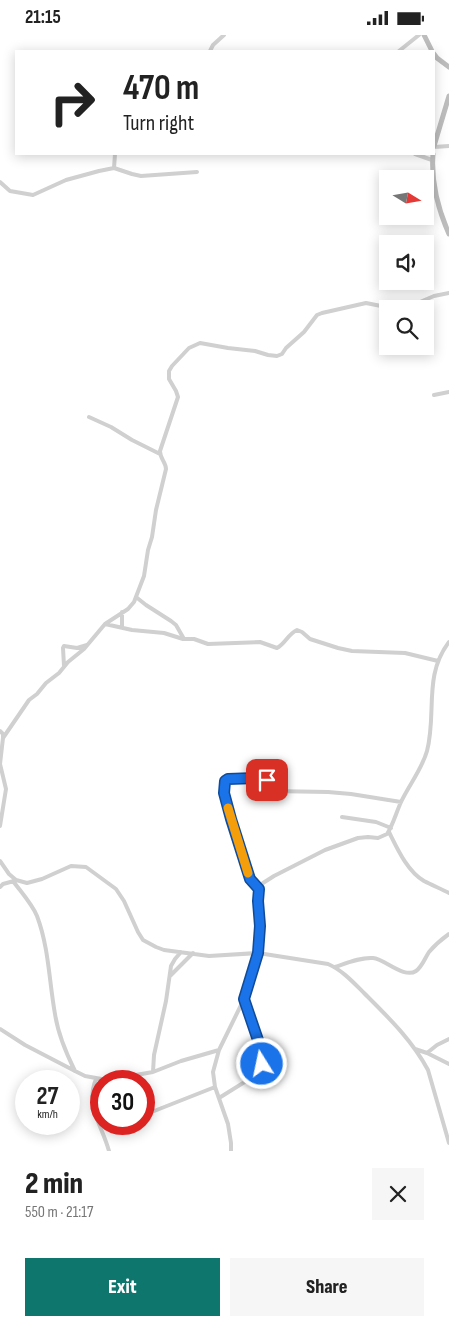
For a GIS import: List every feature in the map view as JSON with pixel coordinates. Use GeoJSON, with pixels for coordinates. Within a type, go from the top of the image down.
{"type":"FeatureCollection","features":[{"type":"Feature","properties":{"kind":"street"},"geometry":{"type":"LineString","coordinates":[[210,50],[224,35]]}},
{"type":"Feature","properties":{"kind":"street"},"geometry":{"type":"LineString","coordinates":[[400,50],[419,35]]}},
{"type":"Feature","properties":{"kind":"street"},"geometry":{"type":"LineString","coordinates":[[424,35],[432,50]]}},
{"type":"Feature","properties":{"kind":"street"},"geometry":{"type":"LineString","coordinates":[[435,56],[449,67]]}},
{"type":"Feature","properties":{"kind":"street"},"geometry":{"type":"LineString","coordinates":[[435,144],[449,96]]}},
{"type":"Feature","properties":{"kind":"street"},"geometry":{"type":"LineString","coordinates":[[435,147],[449,147]]}},
{"type":"Feature","properties":{"kind":"street"},"geometry":{"type":"LineString","coordinates":[[114,168],[115,155]]}},
{"type":"Feature","properties":{"kind":"street"},"geometry":{"type":"LineString","coordinates":[[433,157],[432,171],[440,208],[449,234]]}},
{"type":"Feature","properties":{"kind":"street"},"geometry":{"type":"LineString","coordinates":[[0,182],[10,191],[33,195],[66,180],[114,168],[132,174],[148,176],[197,172]]}},
{"type":"Feature","properties":{"kind":"street"},"geometry":{"type":"LineString","coordinates":[[160,454],[178,397],[168,379],[169,371],[189,348],[200,343],[277,356],[304,333],[317,315],[322,313],[366,303],[381,306],[401,306],[449,293]]}},
{"type":"Feature","properties":{"kind":"street"},"geometry":{"type":"LineString","coordinates":[[434,395],[449,392]]}},
{"type":"Feature","properties":{"kind":"street"},"geometry":{"type":"LineString","coordinates":[[3,738],[29,700],[80,653],[105,624],[131,606],[144,576],[154,518],[166,466],[160,454],[89,417]]}},
{"type":"Feature","properties":{"kind":"street"},"geometry":{"type":"LineString","coordinates":[[136,597],[176,625],[184,639]]}},
{"type":"Feature","properties":{"kind":"street"},"geometry":{"type":"LineString","coordinates":[[122,612],[122,628]]}},
{"type":"Feature","properties":{"kind":"street"},"geometry":{"type":"LineString","coordinates":[[105,624],[164,633],[216,645],[237,642],[260,643],[277,648],[291,633],[297,630],[310,639],[338,648],[352,651],[405,653],[438,661]]}},
{"type":"Feature","properties":{"kind":"street"},"geometry":{"type":"LineString","coordinates":[[231,1151],[228,1124],[215,1087],[213,1071],[219,1050],[244,999],[258,953],[260,926],[259,889],[263,883],[325,850],[358,838],[378,839],[384,837],[390,830],[401,802],[427,751],[431,721],[432,687],[438,661],[449,642]]}},
{"type":"Feature","properties":{"kind":"street"},"geometry":{"type":"LineString","coordinates":[[64,666],[63,647],[77,648],[87,645]]}},
{"type":"Feature","properties":{"kind":"street"},"geometry":{"type":"LineString","coordinates":[[0,826],[6,789],[0,764],[3,734],[0,731],[9,730]]}},
{"type":"Feature","properties":{"kind":"street"},"geometry":{"type":"LineString","coordinates":[[259,889],[250,879],[231,819],[224,793],[224,783],[226,780],[263,778],[267,780],[268,789],[272,791],[344,793],[401,802]]}},
{"type":"Feature","properties":{"kind":"street"},"geometry":{"type":"LineString","coordinates":[[342,817],[376,821],[390,830],[413,872],[422,880],[449,893]]}},
{"type":"Feature","properties":{"kind":"street"},"geometry":{"type":"LineString","coordinates":[[0,861],[36,914],[46,949],[55,1014],[65,1051],[74,1070]]}},
{"type":"Feature","properties":{"kind":"street"},"geometry":{"type":"LineString","coordinates":[[0,887],[3,884],[15,881],[33,882],[72,866],[86,867],[116,889],[143,940],[156,947],[220,956],[258,953],[328,964],[335,967],[349,978],[395,1023],[415,1049],[428,1070],[449,1143]]}},
{"type":"Feature","properties":{"kind":"street"},"geometry":{"type":"LineString","coordinates":[[335,967],[351,961],[374,958],[406,973],[412,973],[416,971],[440,941],[449,934]]}},
{"type":"Feature","properties":{"kind":"street"},"geometry":{"type":"LineString","coordinates":[[153,1070],[154,1055],[166,1001],[168,977],[171,966],[181,952]]}},
{"type":"Feature","properties":{"kind":"street"},"geometry":{"type":"LineString","coordinates":[[168,977],[193,953]]}},
{"type":"Feature","properties":{"kind":"street"},"geometry":{"type":"LineString","coordinates":[[219,1098],[256,1075],[262,1064],[261,1049],[244,999]]}},
{"type":"Feature","properties":{"kind":"street"},"geometry":{"type":"LineString","coordinates":[[0,1029],[12,1038],[73,1070]]}},
{"type":"Feature","properties":{"kind":"street"},"geometry":{"type":"LineString","coordinates":[[427,1053],[449,1039]]}},
{"type":"Feature","properties":{"kind":"street"},"geometry":{"type":"LineString","coordinates":[[415,1049],[449,1064]]}},
{"type":"Feature","properties":{"kind":"street"},"geometry":{"type":"LineString","coordinates":[[155,1071],[181,1061],[219,1050]]}},
{"type":"Feature","properties":{"kind":"street"},"geometry":{"type":"LineString","coordinates":[[155,1111],[215,1087]]}},
{"type":"Feature","properties":{"kind":"street"},"geometry":{"type":"LineString","coordinates":[[103,1135],[109,1151]]}},
{"type":"Feature","properties":{"kind":"slow traffic"},"geometry":{"type":"LineString","coordinates":[[228,808],[248,873]]}},
{"type":"Feature","properties":{"kind":"route"},"geometry":{"type":"LineString","coordinates":[[262,1064],[261,1049],[244,999],[258,953],[260,936],[259,889],[250,879],[227,805],[224,783],[228,779],[266,778],[267,780]]}}]}
